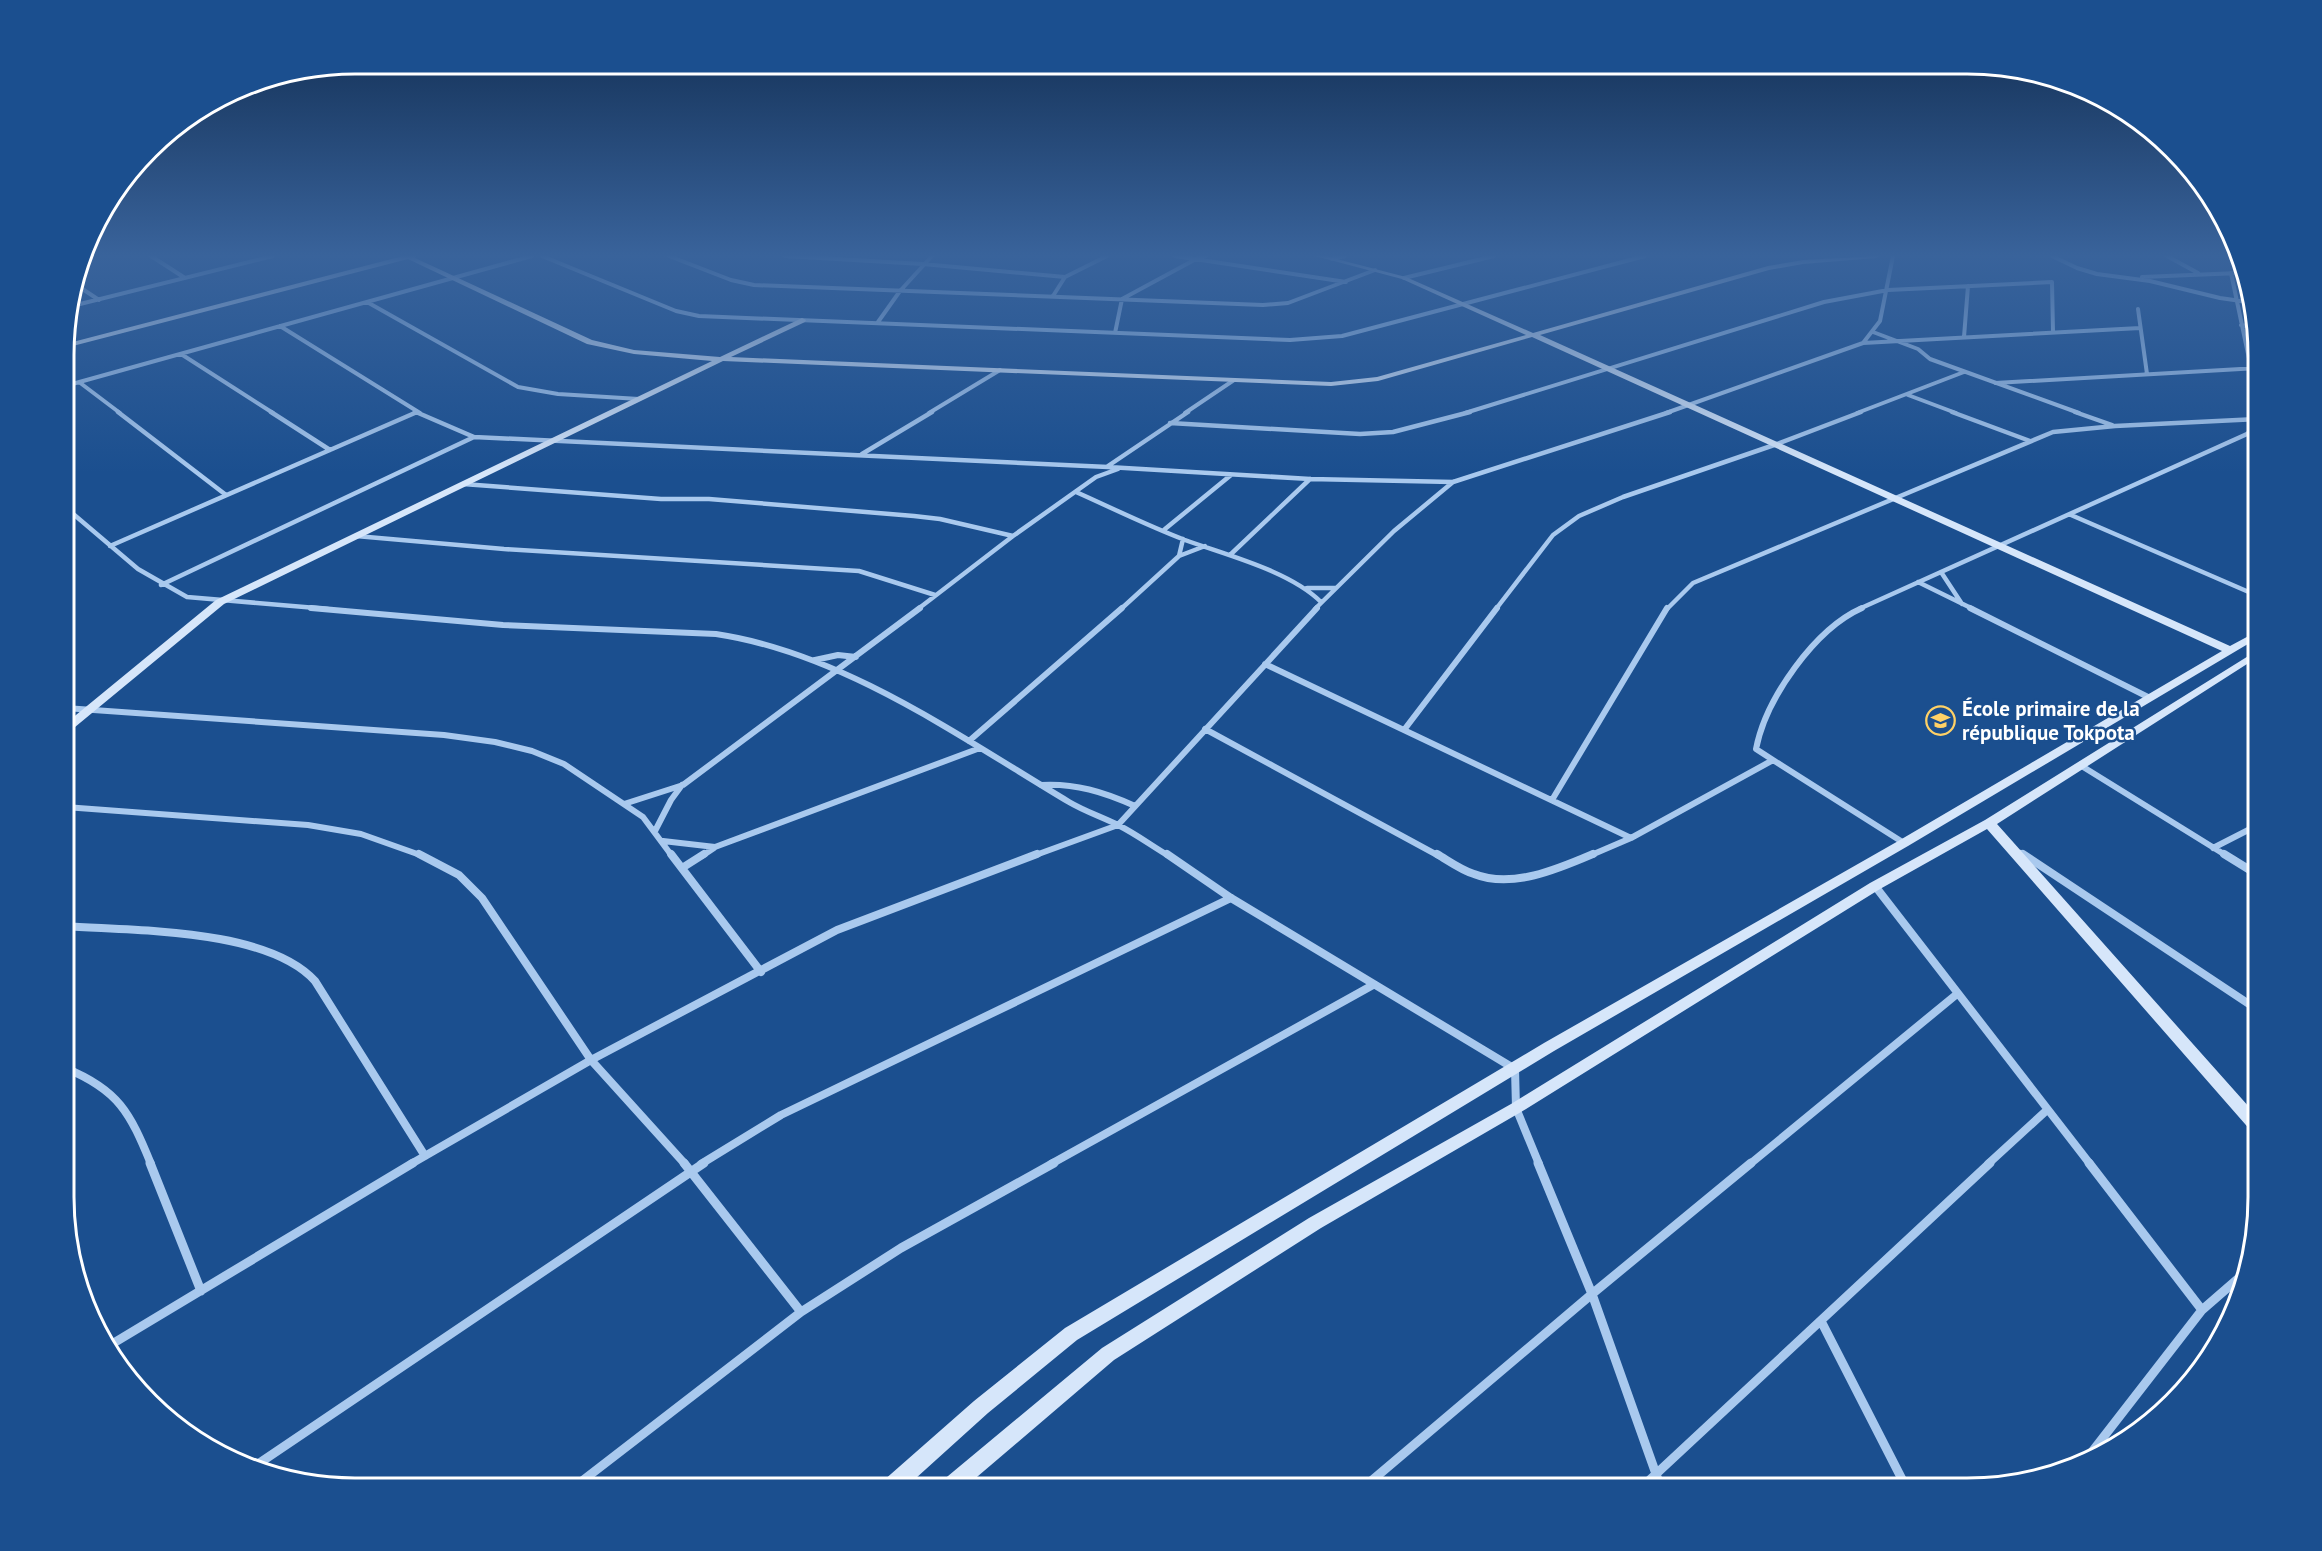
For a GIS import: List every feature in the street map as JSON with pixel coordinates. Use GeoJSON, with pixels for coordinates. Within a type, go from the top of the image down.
{"type":"FeatureCollection","features":[{"type":"Feature","properties":{"kind":"street"},"geometry":{"type":"LineString","coordinates":[[74,337],[106,328]]}},
{"type":"Feature","properties":{"kind":"street"},"geometry":{"type":"LineString","coordinates":[[74,344],[133,328]]}},
{"type":"Feature","properties":{"kind":"street"},"geometry":{"type":"LineString","coordinates":[[74,383],[272,328]]}},
{"type":"Feature","properties":{"kind":"street"},"geometry":{"type":"LineString","coordinates":[[284,328],[417,412],[474,437],[861,454],[1310,479],[1453,482],[1691,405],[1863,343],[2132,328]]}},
{"type":"Feature","properties":{"kind":"street"},"geometry":{"type":"LineString","coordinates":[[414,328],[518,387],[558,394],[639,399]]}},
{"type":"Feature","properties":{"kind":"street"},"geometry":{"type":"LineString","coordinates":[[561,328],[590,342],[634,352],[722,358],[1331,384],[1365,381],[1559,328]]}},
{"type":"Feature","properties":{"kind":"street"},"geometry":{"type":"LineString","coordinates":[[74,723],[220,602],[784,328]]}},
{"type":"Feature","properties":{"kind":"street"},"geometry":{"type":"LineString","coordinates":[[1015,328],[1290,340],[1326,339],[1367,328]]}},
{"type":"Feature","properties":{"kind":"street"},"geometry":{"type":"LineString","coordinates":[[1115,333],[1116,328]]}},
{"type":"Feature","properties":{"kind":"street"},"geometry":{"type":"LineString","coordinates":[[1516,328],[1691,405],[2232,651]]}},
{"type":"Feature","properties":{"kind":"street"},"geometry":{"type":"LineString","coordinates":[[1170,423],[1342,433],[1393,432],[1433,423],[1740,328]]}},
{"type":"Feature","properties":{"kind":"street"},"geometry":{"type":"LineString","coordinates":[[1863,343],[1875,328]]}},
{"type":"Feature","properties":{"kind":"street"},"geometry":{"type":"LineString","coordinates":[[1964,336],[1965,328]]}},
{"type":"Feature","properties":{"kind":"street"},"geometry":{"type":"LineString","coordinates":[[2140,328],[2147,374]]}},
{"type":"Feature","properties":{"kind":"street"},"geometry":{"type":"LineString","coordinates":[[2242,328],[2248,355]]}},
{"type":"Feature","properties":{"kind":"street"},"geometry":{"type":"LineString","coordinates":[[1873,332],[1923,351],[1930,359],[2115,426]]}},
{"type":"Feature","properties":{"kind":"street"},"geometry":{"type":"LineString","coordinates":[[181,354],[330,450]]}},
{"type":"Feature","properties":{"kind":"street"},"geometry":{"type":"LineString","coordinates":[[1995,383],[2248,368]]}},
{"type":"Feature","properties":{"kind":"street"},"geometry":{"type":"LineString","coordinates":[[861,454],[1000,370]]}},
{"type":"Feature","properties":{"kind":"street"},"geometry":{"type":"LineString","coordinates":[[1404,730],[1553,535],[1579,516],[1623,497],[1777,444],[1964,372]]}},
{"type":"Feature","properties":{"kind":"street"},"geometry":{"type":"LineString","coordinates":[[1108,467],[1234,380]]}},
{"type":"Feature","properties":{"kind":"street"},"geometry":{"type":"LineString","coordinates":[[79,382],[226,495]]}},
{"type":"Feature","properties":{"kind":"street"},"geometry":{"type":"LineString","coordinates":[[1907,395],[2030,441]]}},
{"type":"Feature","properties":{"kind":"street"},"geometry":{"type":"LineString","coordinates":[[110,546],[417,412]]}},
{"type":"Feature","properties":{"kind":"street"},"geometry":{"type":"LineString","coordinates":[[1552,800],[1668,607],[1693,583],[2061,430],[2248,419]]}},
{"type":"Feature","properties":{"kind":"street"},"geometry":{"type":"LineString","coordinates":[[1904,843],[1756,749],[1772,704],[1785,682],[1823,634],[1851,613],[2248,433]]}},
{"type":"Feature","properties":{"kind":"street"},"geometry":{"type":"LineString","coordinates":[[161,585],[474,437]]}},
{"type":"Feature","properties":{"kind":"street"},"geometry":{"type":"LineString","coordinates":[[1091,466],[1096,477]]}},
{"type":"Feature","properties":{"kind":"street"},"geometry":{"type":"LineString","coordinates":[[655,831],[671,800],[682,785],[839,670],[1003,544],[1096,477],[1122,468]]}},
{"type":"Feature","properties":{"kind":"street"},"geometry":{"type":"LineString","coordinates":[[1165,529],[1231,475]]}},
{"type":"Feature","properties":{"kind":"street"},"geometry":{"type":"LineString","coordinates":[[1230,555],[1310,479]]}},
{"type":"Feature","properties":{"kind":"street"},"geometry":{"type":"LineString","coordinates":[[114,1342],[425,1156],[591,1060],[837,930],[938,890],[1118,825],[1321,602],[1394,531],[1453,482]]}},
{"type":"Feature","properties":{"kind":"street"},"geometry":{"type":"LineString","coordinates":[[462,484],[638,498],[709,499],[914,516],[940,519],[1013,537]]}},
{"type":"Feature","properties":{"kind":"street"},"geometry":{"type":"LineString","coordinates":[[1076,492],[1307,588],[1321,602]]}},
{"type":"Feature","properties":{"kind":"street"},"geometry":{"type":"LineString","coordinates":[[2071,514],[2248,592]]}},
{"type":"Feature","properties":{"kind":"street"},"geometry":{"type":"LineString","coordinates":[[74,515],[134,567],[161,585],[187,597],[220,602],[503,625],[716,634],[742,638],[814,660],[839,670],[969,741],[1091,814],[1118,825],[1180,862],[1231,898],[1515,1069]]}},
{"type":"Feature","properties":{"kind":"street"},"geometry":{"type":"LineString","coordinates":[[996,534],[1003,544]]}},
{"type":"Feature","properties":{"kind":"street"},"geometry":{"type":"LineString","coordinates":[[355,536],[504,549],[858,571],[936,595]]}},
{"type":"Feature","properties":{"kind":"street"},"geometry":{"type":"LineString","coordinates":[[1179,556],[1183,538]]}},
{"type":"Feature","properties":{"kind":"street"},"geometry":{"type":"LineString","coordinates":[[969,741],[1179,556],[1205,546]]}},
{"type":"Feature","properties":{"kind":"street"},"geometry":{"type":"LineString","coordinates":[[1941,572],[1963,605]]}},
{"type":"Feature","properties":{"kind":"street"},"geometry":{"type":"LineString","coordinates":[[1918,582],[2150,698]]}},
{"type":"Feature","properties":{"kind":"street"},"geometry":{"type":"LineString","coordinates":[[1307,588],[1335,588]]}},
{"type":"Feature","properties":{"kind":"street"},"geometry":{"type":"LineString","coordinates":[[901,1478],[981,1407],[1071,1334],[1559,1041],[1904,843],[2248,640]]}},
{"type":"Feature","properties":{"kind":"street"},"geometry":{"type":"LineString","coordinates":[[814,660],[838,655],[856,657]]}},
{"type":"Feature","properties":{"kind":"street"},"geometry":{"type":"LineString","coordinates":[[961,1478],[1108,1354],[1315,1223],[1516,1108],[1875,886],[1989,823],[2248,660]]}},
{"type":"Feature","properties":{"kind":"street"},"geometry":{"type":"LineString","coordinates":[[1265,664],[1631,838]]}},
{"type":"Feature","properties":{"kind":"street"},"geometry":{"type":"LineString","coordinates":[[74,709],[444,735],[495,742],[564,764],[643,817],[761,972]]}},
{"type":"Feature","properties":{"kind":"street"},"geometry":{"type":"LineString","coordinates":[[1205,729],[1475,875],[1509,879],[1555,870],[1631,838],[1773,760]]}},
{"type":"Feature","properties":{"kind":"street"},"geometry":{"type":"LineString","coordinates":[[682,868],[715,847],[980,748]]}},
{"type":"Feature","properties":{"kind":"street"},"geometry":{"type":"LineString","coordinates":[[2080,765],[2248,869]]}},
{"type":"Feature","properties":{"kind":"street"},"geometry":{"type":"LineString","coordinates":[[1040,785],[1062,782],[1088,786],[1135,806]]}},
{"type":"Feature","properties":{"kind":"street"},"geometry":{"type":"LineString","coordinates":[[624,804],[682,785]]}},
{"type":"Feature","properties":{"kind":"street"},"geometry":{"type":"LineString","coordinates":[[74,808],[308,825],[361,834],[428,856],[459,874],[483,898],[591,1060],[691,1171],[801,1312]]}},
{"type":"Feature","properties":{"kind":"street"},"geometry":{"type":"LineString","coordinates":[[1989,823],[2248,1116]]}},
{"type":"Feature","properties":{"kind":"street"},"geometry":{"type":"LineString","coordinates":[[2213,848],[2248,830]]}},
{"type":"Feature","properties":{"kind":"street"},"geometry":{"type":"LineString","coordinates":[[663,841],[715,847]]}},
{"type":"Feature","properties":{"kind":"street"},"geometry":{"type":"LineString","coordinates":[[2008,845],[2248,1003]]}},
{"type":"Feature","properties":{"kind":"street"},"geometry":{"type":"LineString","coordinates":[[1875,886],[2202,1310]]}},
{"type":"Feature","properties":{"kind":"street"},"geometry":{"type":"LineString","coordinates":[[261,1462],[691,1171],[781,1115],[1231,898]]}},
{"type":"Feature","properties":{"kind":"street"},"geometry":{"type":"LineString","coordinates":[[74,927],[221,940],[250,947],[302,968],[315,981],[425,1156]]}},
{"type":"Feature","properties":{"kind":"street"},"geometry":{"type":"LineString","coordinates":[[586,1478],[801,1312],[901,1248],[1373,985]]}},
{"type":"Feature","properties":{"kind":"street"},"geometry":{"type":"LineString","coordinates":[[1376,1478],[1592,1294],[1957,994]]}},
{"type":"Feature","properties":{"kind":"street"},"geometry":{"type":"LineString","coordinates":[[1515,1069],[1516,1108],[1592,1294],[1658,1478]]}},
{"type":"Feature","properties":{"kind":"street"},"geometry":{"type":"LineString","coordinates":[[74,1072],[87,1077],[115,1097],[134,1123],[201,1290]]}},
{"type":"Feature","properties":{"kind":"street"},"geometry":{"type":"LineString","coordinates":[[1651,1478],[2047,1110]]}},
{"type":"Feature","properties":{"kind":"street"},"geometry":{"type":"LineString","coordinates":[[2106,1441],[2202,1310],[2236,1281]]}},
{"type":"Feature","properties":{"kind":"street"},"geometry":{"type":"LineString","coordinates":[[1821,1322],[1901,1478]]}},
{"type":"Feature","properties":{"kind":"place","name":"École primaire de la république Tokpota"},"geometry":{"type":"Point","coordinates":[1941,720]}}]}
